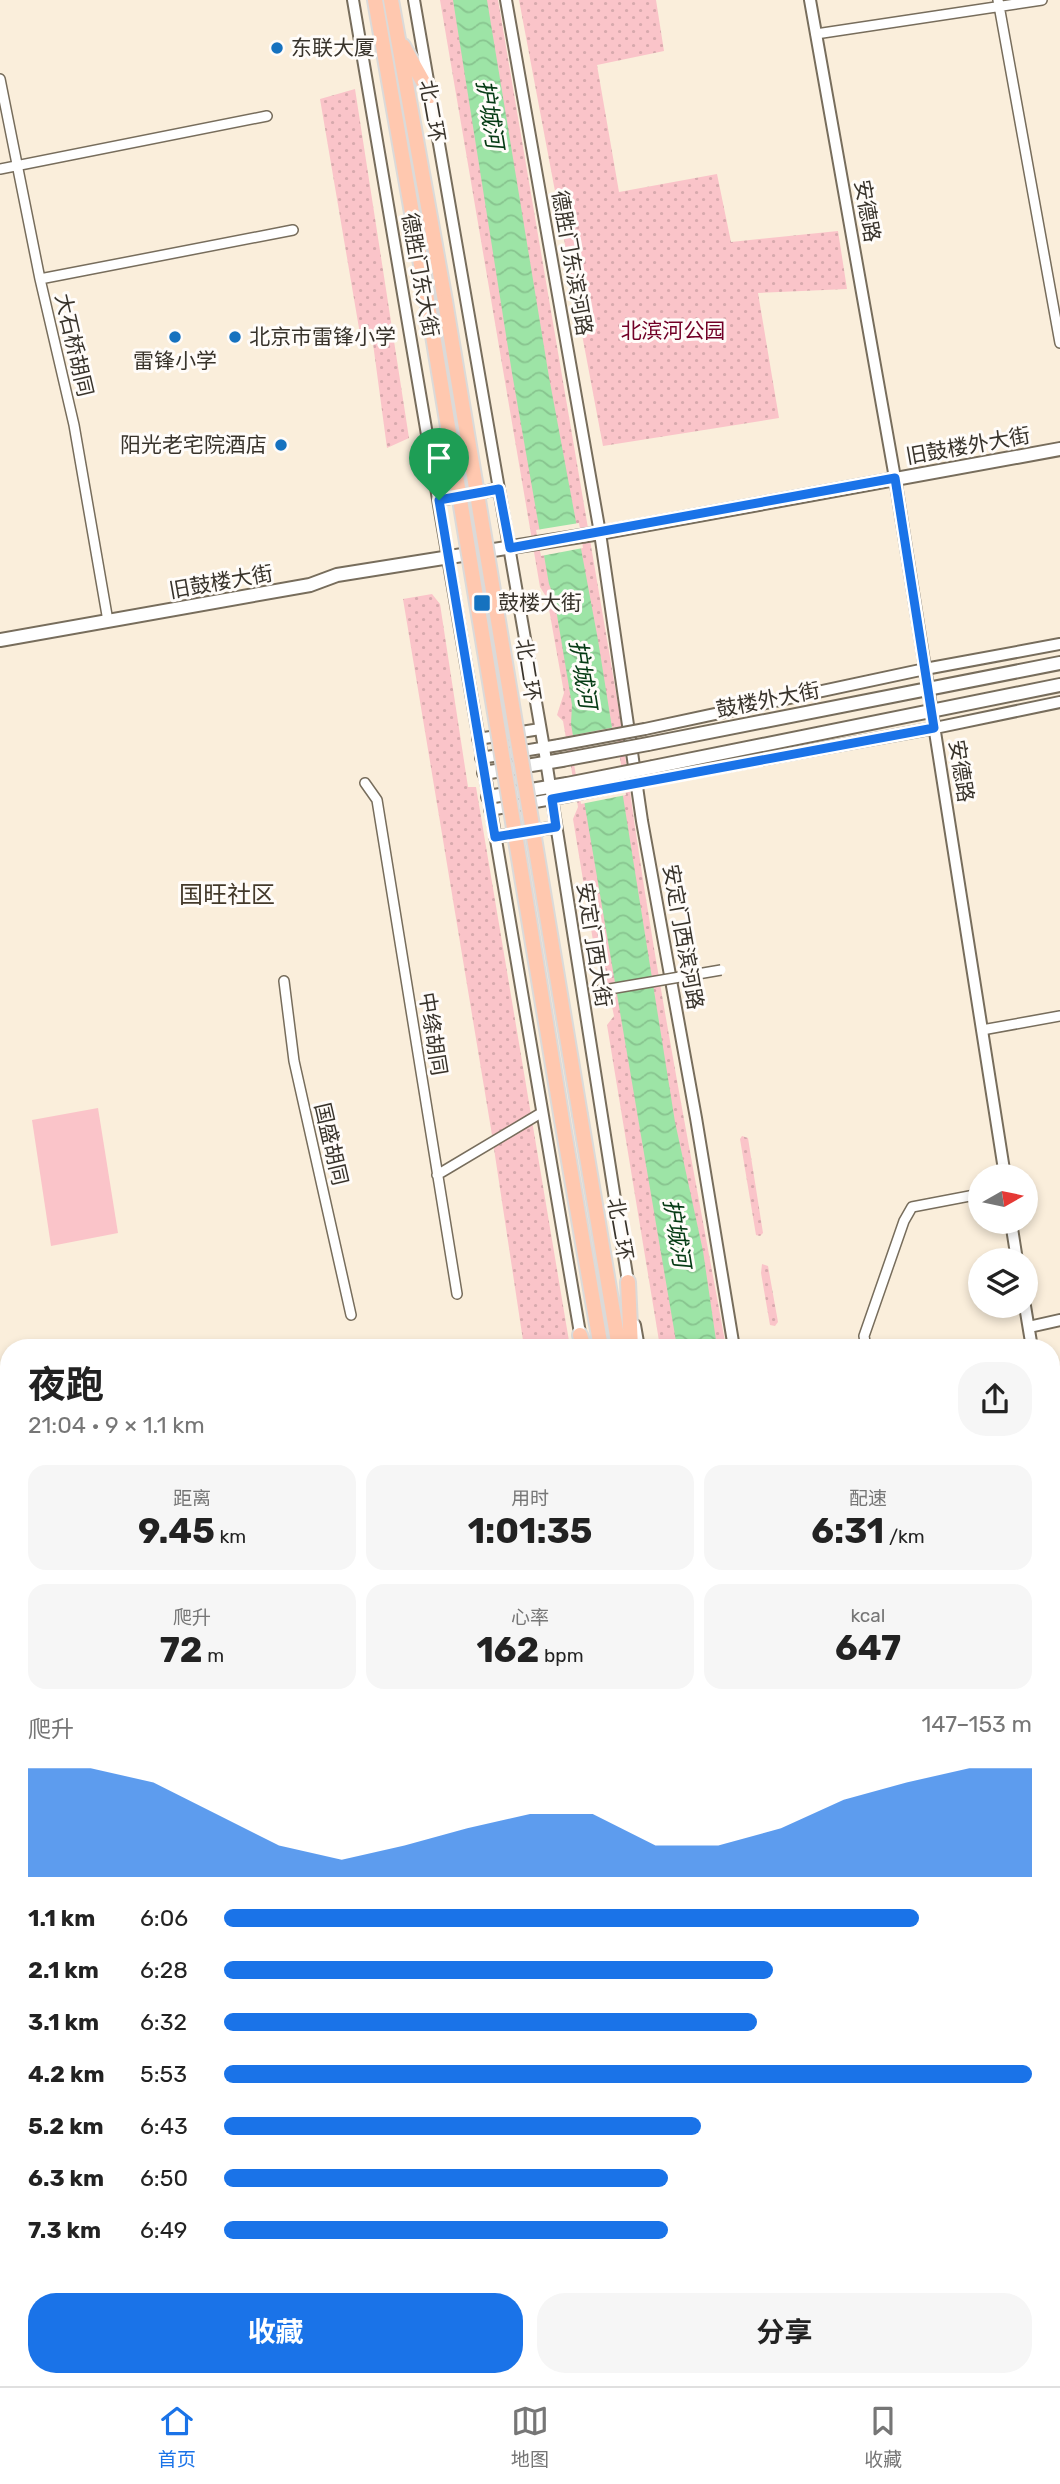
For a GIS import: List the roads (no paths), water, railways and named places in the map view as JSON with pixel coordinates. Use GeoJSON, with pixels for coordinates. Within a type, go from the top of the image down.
{"type":"FeatureCollection","features":[{"type":"Feature","properties":{"kind":"highway","name":"北二环"},"geometry":{"type":"LineString","coordinates":[[375,0],[599,1339]]}},
{"type":"Feature","properties":{"kind":"highway","name":"北二环"},"geometry":{"type":"LineString","coordinates":[[391,0],[445,301],[618,1339]]}},
{"type":"Feature","properties":{"kind":"highway"},"geometry":{"type":"LineString","coordinates":[[397,36],[430,96]]}},
{"type":"Feature","properties":{"kind":"highway"},"geometry":{"type":"LineString","coordinates":[[628,1282],[631,1339]]}},
{"type":"Feature","properties":{"kind":"main road","name":"旧鼓楼外大街"},"geometry":{"type":"LineString","coordinates":[[510,548],[1060,449]]}},
{"type":"Feature","properties":{"kind":"main road","name":"旧鼓楼大街"},"geometry":{"type":"LineString","coordinates":[[0,640],[310,585],[337,575],[510,548]]}},
{"type":"Feature","properties":{"kind":"main road","name":"鼓楼外大街"},"geometry":{"type":"LineString","coordinates":[[484,773],[648,744],[1060,663]]}},
{"type":"Feature","properties":{"kind":"main road","name":"鼓楼外大街"},"geometry":{"type":"LineString","coordinates":[[489,804],[654,773],[931,710],[1060,685]]}},
{"type":"Feature","properties":{"kind":"street","name":"德胜门东大街"},"geometry":{"type":"LineString","coordinates":[[353,0],[447,557]]}},
{"type":"Feature","properties":{"kind":"street","name":"德胜门东大街"},"geometry":{"type":"LineString","coordinates":[[414,0],[510,548]]}},
{"type":"Feature","properties":{"kind":"street","name":"德胜门东滨河路"},"geometry":{"type":"LineString","coordinates":[[506,0],[600,533]]}},
{"type":"Feature","properties":{"kind":"street","name":"安德路"},"geometry":{"type":"LineString","coordinates":[[810,0],[895,478],[1002,1164]]}},
{"type":"Feature","properties":{"kind":"street"},"geometry":{"type":"LineString","coordinates":[[816,34],[998,3],[1042,0]]}},
{"type":"Feature","properties":{"kind":"street"},"geometry":{"type":"LineString","coordinates":[[998,3],[1060,343]]}},
{"type":"Feature","properties":{"kind":"street","name":"大石桥胡同"},"geometry":{"type":"LineString","coordinates":[[0,79],[40,279],[74,425],[108,621]]}},
{"type":"Feature","properties":{"kind":"street"},"geometry":{"type":"LineString","coordinates":[[0,169],[267,116]]}},
{"type":"Feature","properties":{"kind":"street"},"geometry":{"type":"LineString","coordinates":[[40,279],[293,230]]}},
{"type":"Feature","properties":{"kind":"street"},"geometry":{"type":"LineString","coordinates":[[439,500],[499,489]]}},
{"type":"Feature","properties":{"kind":"street","name":"安定门西滨河路"},"geometry":{"type":"LineString","coordinates":[[600,533],[642,821],[733,1339]]}},
{"type":"Feature","properties":{"kind":"street","name":"安定门西大街"},"geometry":{"type":"LineString","coordinates":[[510,548],[638,1339]]}},
{"type":"Feature","properties":{"kind":"street"},"geometry":{"type":"LineString","coordinates":[[447,557],[581,1339]]}},
{"type":"Feature","properties":{"kind":"street","name":"鼓楼外大街"},"geometry":{"type":"LineString","coordinates":[[544,748],[925,669],[1060,644]]}},
{"type":"Feature","properties":{"kind":"street","name":"鼓楼外大街"},"geometry":{"type":"LineString","coordinates":[[654,773],[934,728],[1060,702]]}},
{"type":"Feature","properties":{"kind":"street"},"geometry":{"type":"LineString","coordinates":[[478,739],[540,729]]}},
{"type":"Feature","properties":{"kind":"street"},"geometry":{"type":"LineString","coordinates":[[481,758],[544,748]]}},
{"type":"Feature","properties":{"kind":"street","name":"中绦胡同"},"geometry":{"type":"LineString","coordinates":[[365,783],[377,800],[457,1294]]}},
{"type":"Feature","properties":{"kind":"street"},"geometry":{"type":"LineString","coordinates":[[495,837],[556,827]]}},
{"type":"Feature","properties":{"kind":"street"},"geometry":{"type":"LineString","coordinates":[[583,994],[721,970]]}},
{"type":"Feature","properties":{"kind":"street","name":"国盛胡同"},"geometry":{"type":"LineString","coordinates":[[284,981],[294,1061],[351,1315]]}},
{"type":"Feature","properties":{"kind":"street"},"geometry":{"type":"LineString","coordinates":[[982,1030],[1060,1016]]}},
{"type":"Feature","properties":{"kind":"street"},"geometry":{"type":"LineString","coordinates":[[437,1174],[541,1113]]}},
{"type":"Feature","properties":{"kind":"street"},"geometry":{"type":"LineString","coordinates":[[864,1339],[904,1221],[912,1207],[968,1196]]}},
{"type":"Feature","properties":{"kind":"street"},"geometry":{"type":"LineString","coordinates":[[1027,1318],[1031,1339]]}},
{"type":"Feature","properties":{"kind":"street"},"geometry":{"type":"LineString","coordinates":[[1029,1326],[1060,1320]]}},
{"type":"Feature","properties":{"kind":"water","name":"护城河"},"geometry":{"type":"Polygon","coordinates":[[[453,0],[487,0],[549,377],[598,640],[675,1122],[703,1251],[716,1339],[676,1339],[571,724],[572,705],[554,597],[549,584],[512,373],[453,0]]]}},
{"type":"Feature","properties":{"kind":"place","name":"东联大厦"},"geometry":{"type":"Point","coordinates":[277,48]}},
{"type":"Feature","properties":{"kind":"place","name":"雷锋小学"},"geometry":{"type":"Point","coordinates":[175,337]}},
{"type":"Feature","properties":{"kind":"place","name":"北京市雷锋小学"},"geometry":{"type":"Point","coordinates":[235,337]}},
{"type":"Feature","properties":{"kind":"place","name":"阳光老宅院酒店"},"geometry":{"type":"Point","coordinates":[281,445]}},
{"type":"Feature","properties":{"kind":"place","name":"鼓楼大街"},"geometry":{"type":"Point","coordinates":[482,603]}},
{"type":"Feature","properties":{"kind":"district","name":"国旺社区"},"geometry":{"type":"Point","coordinates":[227,895]}},
{"type":"Feature","properties":{"kind":"park label","name":"北滨河公园"},"geometry":{"type":"Point","coordinates":[673,331]}}]}
